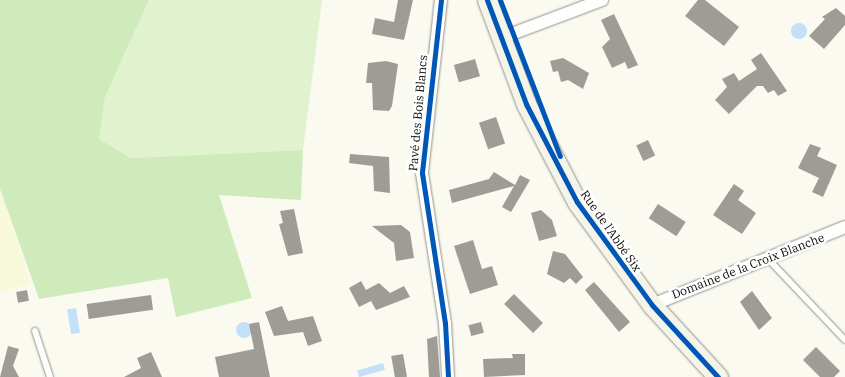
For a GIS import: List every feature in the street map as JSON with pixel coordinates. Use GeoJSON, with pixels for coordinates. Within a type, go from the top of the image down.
{"type":"FeatureCollection","features":[{"type":"Feature","properties":{"kind":"main road"},"geometry":{"type":"LineString","coordinates":[[488,0],[507,36]]}},
{"type":"Feature","properties":{"kind":"main road"},"geometry":{"type":"LineString","coordinates":[[500,0],[507,36]]}},
{"type":"Feature","properties":{"kind":"main road","name":"Rue de l'Abbé Six"},"geometry":{"type":"LineString","coordinates":[[507,36],[522,81],[567,171],[608,245],[652,305],[718,377]]}},
{"type":"Feature","properties":{"kind":"street","name":"Pavé des Bois Blancs"},"geometry":{"type":"LineString","coordinates":[[441,0],[422,173],[445,323],[448,377]]}},
{"type":"Feature","properties":{"kind":"street"},"geometry":{"type":"LineString","coordinates":[[507,36],[602,0]]}},
{"type":"Feature","properties":{"kind":"street","name":"Domaine de la Croix Blanche"},"geometry":{"type":"LineString","coordinates":[[652,305],[769,260],[845,227]]}},
{"type":"Feature","properties":{"kind":"lane"},"geometry":{"type":"LineString","coordinates":[[769,260],[845,340]]}},
{"type":"Feature","properties":{"kind":"lane"},"geometry":{"type":"LineString","coordinates":[[35,331],[50,377]]}},
{"type":"Feature","properties":{"kind":"green space"},"geometry":{"type":"Polygon","coordinates":[[[0,0],[149,0],[105,97],[99,139],[131,158],[303,150],[301,200],[219,195],[252,298],[176,317],[168,278],[39,299],[0,189],[0,0]]]}},
{"type":"Feature","properties":{"kind":"green space"},"geometry":{"type":"Polygon","coordinates":[[[149,0],[322,0],[303,150],[131,158],[99,139],[105,97],[149,0]]]}},
{"type":"Feature","properties":{"kind":"green space"},"geometry":{"type":"Polygon","coordinates":[[[0,189],[31,284],[0,292],[0,189]]]}},
{"type":"Feature","properties":{"kind":"water"},"geometry":{"type":"Polygon","coordinates":[[[799,23],[807,31],[799,39],[791,31],[799,23]]]}},
{"type":"Feature","properties":{"kind":"water"},"geometry":{"type":"Polygon","coordinates":[[[76,308],[80,333],[71,334],[67,309],[76,308]]]}},
{"type":"Feature","properties":{"kind":"water"},"geometry":{"type":"Polygon","coordinates":[[[241,322],[247,322],[252,327],[250,336],[241,338],[236,333],[236,327],[241,322]]]}},
{"type":"Feature","properties":{"kind":"water"},"geometry":{"type":"Polygon","coordinates":[[[383,363],[385,370],[360,377],[357,370],[383,363]]]}},
{"type":"Feature","properties":{"kind":"building"},"geometry":{"type":"Polygon","coordinates":[[[398,0],[413,0],[404,40],[372,34],[375,18],[394,22],[398,0]]]}},
{"type":"Feature","properties":{"kind":"building"},"geometry":{"type":"Polygon","coordinates":[[[698,0],[705,0],[739,27],[724,46],[685,16],[698,0]]]}},
{"type":"Feature","properties":{"kind":"building"},"geometry":{"type":"Polygon","coordinates":[[[836,8],[845,16],[845,25],[824,49],[809,36],[825,19],[822,17],[836,8]]]}},
{"type":"Feature","properties":{"kind":"building"},"geometry":{"type":"Polygon","coordinates":[[[614,14],[638,65],[628,69],[625,62],[612,68],[602,47],[610,39],[601,20],[614,14]]]}},
{"type":"Feature","properties":{"kind":"building"},"geometry":{"type":"Polygon","coordinates":[[[761,53],[787,91],[778,96],[774,90],[768,93],[763,86],[757,86],[729,114],[715,100],[727,87],[722,79],[734,73],[739,81],[757,69],[751,60],[761,53]]]}},
{"type":"Feature","properties":{"kind":"building"},"geometry":{"type":"Polygon","coordinates":[[[563,58],[589,73],[583,89],[568,80],[561,82],[558,71],[553,72],[550,61],[563,58]]]}},
{"type":"Feature","properties":{"kind":"building"},"geometry":{"type":"Polygon","coordinates":[[[475,59],[480,76],[459,82],[454,65],[475,59]]]}},
{"type":"Feature","properties":{"kind":"building"},"geometry":{"type":"Polygon","coordinates":[[[386,61],[398,64],[392,106],[389,111],[373,110],[372,83],[366,83],[368,63],[386,61]]]}},
{"type":"Feature","properties":{"kind":"building"},"geometry":{"type":"Polygon","coordinates":[[[496,117],[505,143],[488,149],[479,123],[496,117]]]}},
{"type":"Feature","properties":{"kind":"building"},"geometry":{"type":"Polygon","coordinates":[[[648,140],[655,155],[643,161],[636,145],[648,140]]]}},
{"type":"Feature","properties":{"kind":"building"},"geometry":{"type":"Polygon","coordinates":[[[810,144],[821,148],[817,156],[837,165],[823,197],[812,192],[819,178],[798,168],[810,144]]]}},
{"type":"Feature","properties":{"kind":"building"},"geometry":{"type":"Polygon","coordinates":[[[350,154],[389,157],[390,193],[374,191],[373,166],[349,163],[350,154]]]}},
{"type":"Feature","properties":{"kind":"building"},"geometry":{"type":"Polygon","coordinates":[[[494,172],[515,185],[520,175],[530,180],[511,212],[502,207],[514,186],[452,203],[449,190],[489,179],[494,172]]]}},
{"type":"Feature","properties":{"kind":"building"},"geometry":{"type":"Polygon","coordinates":[[[734,184],[744,191],[738,200],[756,213],[742,234],[713,215],[734,184]]]}},
{"type":"Feature","properties":{"kind":"building"},"geometry":{"type":"Polygon","coordinates":[[[658,204],[686,222],[676,236],[649,218],[658,204]]]}},
{"type":"Feature","properties":{"kind":"building"},"geometry":{"type":"Polygon","coordinates":[[[294,209],[303,253],[288,256],[279,224],[283,223],[280,211],[294,209]]]}},
{"type":"Feature","properties":{"kind":"building"},"geometry":{"type":"Polygon","coordinates":[[[541,210],[552,220],[557,236],[539,241],[531,213],[541,210]]]}},
{"type":"Feature","properties":{"kind":"building"},"geometry":{"type":"Polygon","coordinates":[[[401,225],[410,232],[414,258],[396,261],[394,243],[372,226],[401,225]]]}},
{"type":"Feature","properties":{"kind":"building"},"geometry":{"type":"Polygon","coordinates":[[[473,240],[482,269],[492,266],[498,285],[470,294],[454,246],[473,240]]]}},
{"type":"Feature","properties":{"kind":"building"},"geometry":{"type":"Polygon","coordinates":[[[553,251],[565,254],[583,277],[576,284],[570,278],[564,283],[547,274],[553,251]]]}},
{"type":"Feature","properties":{"kind":"building"},"geometry":{"type":"Polygon","coordinates":[[[361,281],[366,290],[379,283],[390,293],[404,286],[410,297],[376,310],[371,301],[359,307],[349,288],[361,281]]]}},
{"type":"Feature","properties":{"kind":"building"},"geometry":{"type":"Polygon","coordinates":[[[594,282],[630,322],[619,332],[585,290],[594,282]]]}},
{"type":"Feature","properties":{"kind":"building"},"geometry":{"type":"Polygon","coordinates":[[[27,290],[29,301],[18,303],[16,292],[27,290]]]}},
{"type":"Feature","properties":{"kind":"building"},"geometry":{"type":"Polygon","coordinates":[[[752,291],[772,318],[759,330],[740,302],[752,291]]]}},
{"type":"Feature","properties":{"kind":"building"},"geometry":{"type":"Polygon","coordinates":[[[514,294],[543,323],[533,333],[504,304],[514,294]]]}},
{"type":"Feature","properties":{"kind":"building"},"geometry":{"type":"Polygon","coordinates":[[[151,295],[153,310],[89,319],[87,304],[151,295]]]}},
{"type":"Feature","properties":{"kind":"building"},"geometry":{"type":"Polygon","coordinates":[[[282,306],[288,321],[313,316],[322,341],[308,346],[303,332],[274,336],[265,312],[282,306]]]}},
{"type":"Feature","properties":{"kind":"building"},"geometry":{"type":"Polygon","coordinates":[[[259,322],[270,377],[219,377],[215,357],[254,349],[249,324],[259,322]]]}},
{"type":"Feature","properties":{"kind":"building"},"geometry":{"type":"Polygon","coordinates":[[[481,322],[484,333],[471,336],[468,325],[481,322]]]}},
{"type":"Feature","properties":{"kind":"building"},"geometry":{"type":"Polygon","coordinates":[[[437,336],[440,377],[429,377],[427,339],[437,336]]]}},
{"type":"Feature","properties":{"kind":"building"},"geometry":{"type":"Polygon","coordinates":[[[8,346],[19,349],[13,366],[19,377],[0,377],[8,346]]]}},
{"type":"Feature","properties":{"kind":"building"},"geometry":{"type":"Polygon","coordinates":[[[816,347],[840,371],[834,377],[820,377],[803,360],[816,347]]]}},
{"type":"Feature","properties":{"kind":"building"},"geometry":{"type":"Polygon","coordinates":[[[151,352],[162,377],[124,377],[141,368],[137,358],[151,352]]]}},
{"type":"Feature","properties":{"kind":"building"},"geometry":{"type":"Polygon","coordinates":[[[403,354],[407,377],[395,377],[391,356],[403,354]]]}},
{"type":"Feature","properties":{"kind":"building"},"geometry":{"type":"Polygon","coordinates":[[[512,354],[525,354],[525,375],[484,377],[483,359],[513,358],[512,354]]]}},
{"type":"Feature","properties":{"kind":"cycle path"},"geometry":{"type":"LineString","coordinates":[[441,0],[422,173],[445,323],[448,377]]}},
{"type":"Feature","properties":{"kind":"cycle path"},"geometry":{"type":"LineString","coordinates":[[487,0],[526,104],[577,202],[652,305],[718,377]]}},
{"type":"Feature","properties":{"kind":"cycle path"},"geometry":{"type":"LineString","coordinates":[[500,0],[560,156]]}}]}
